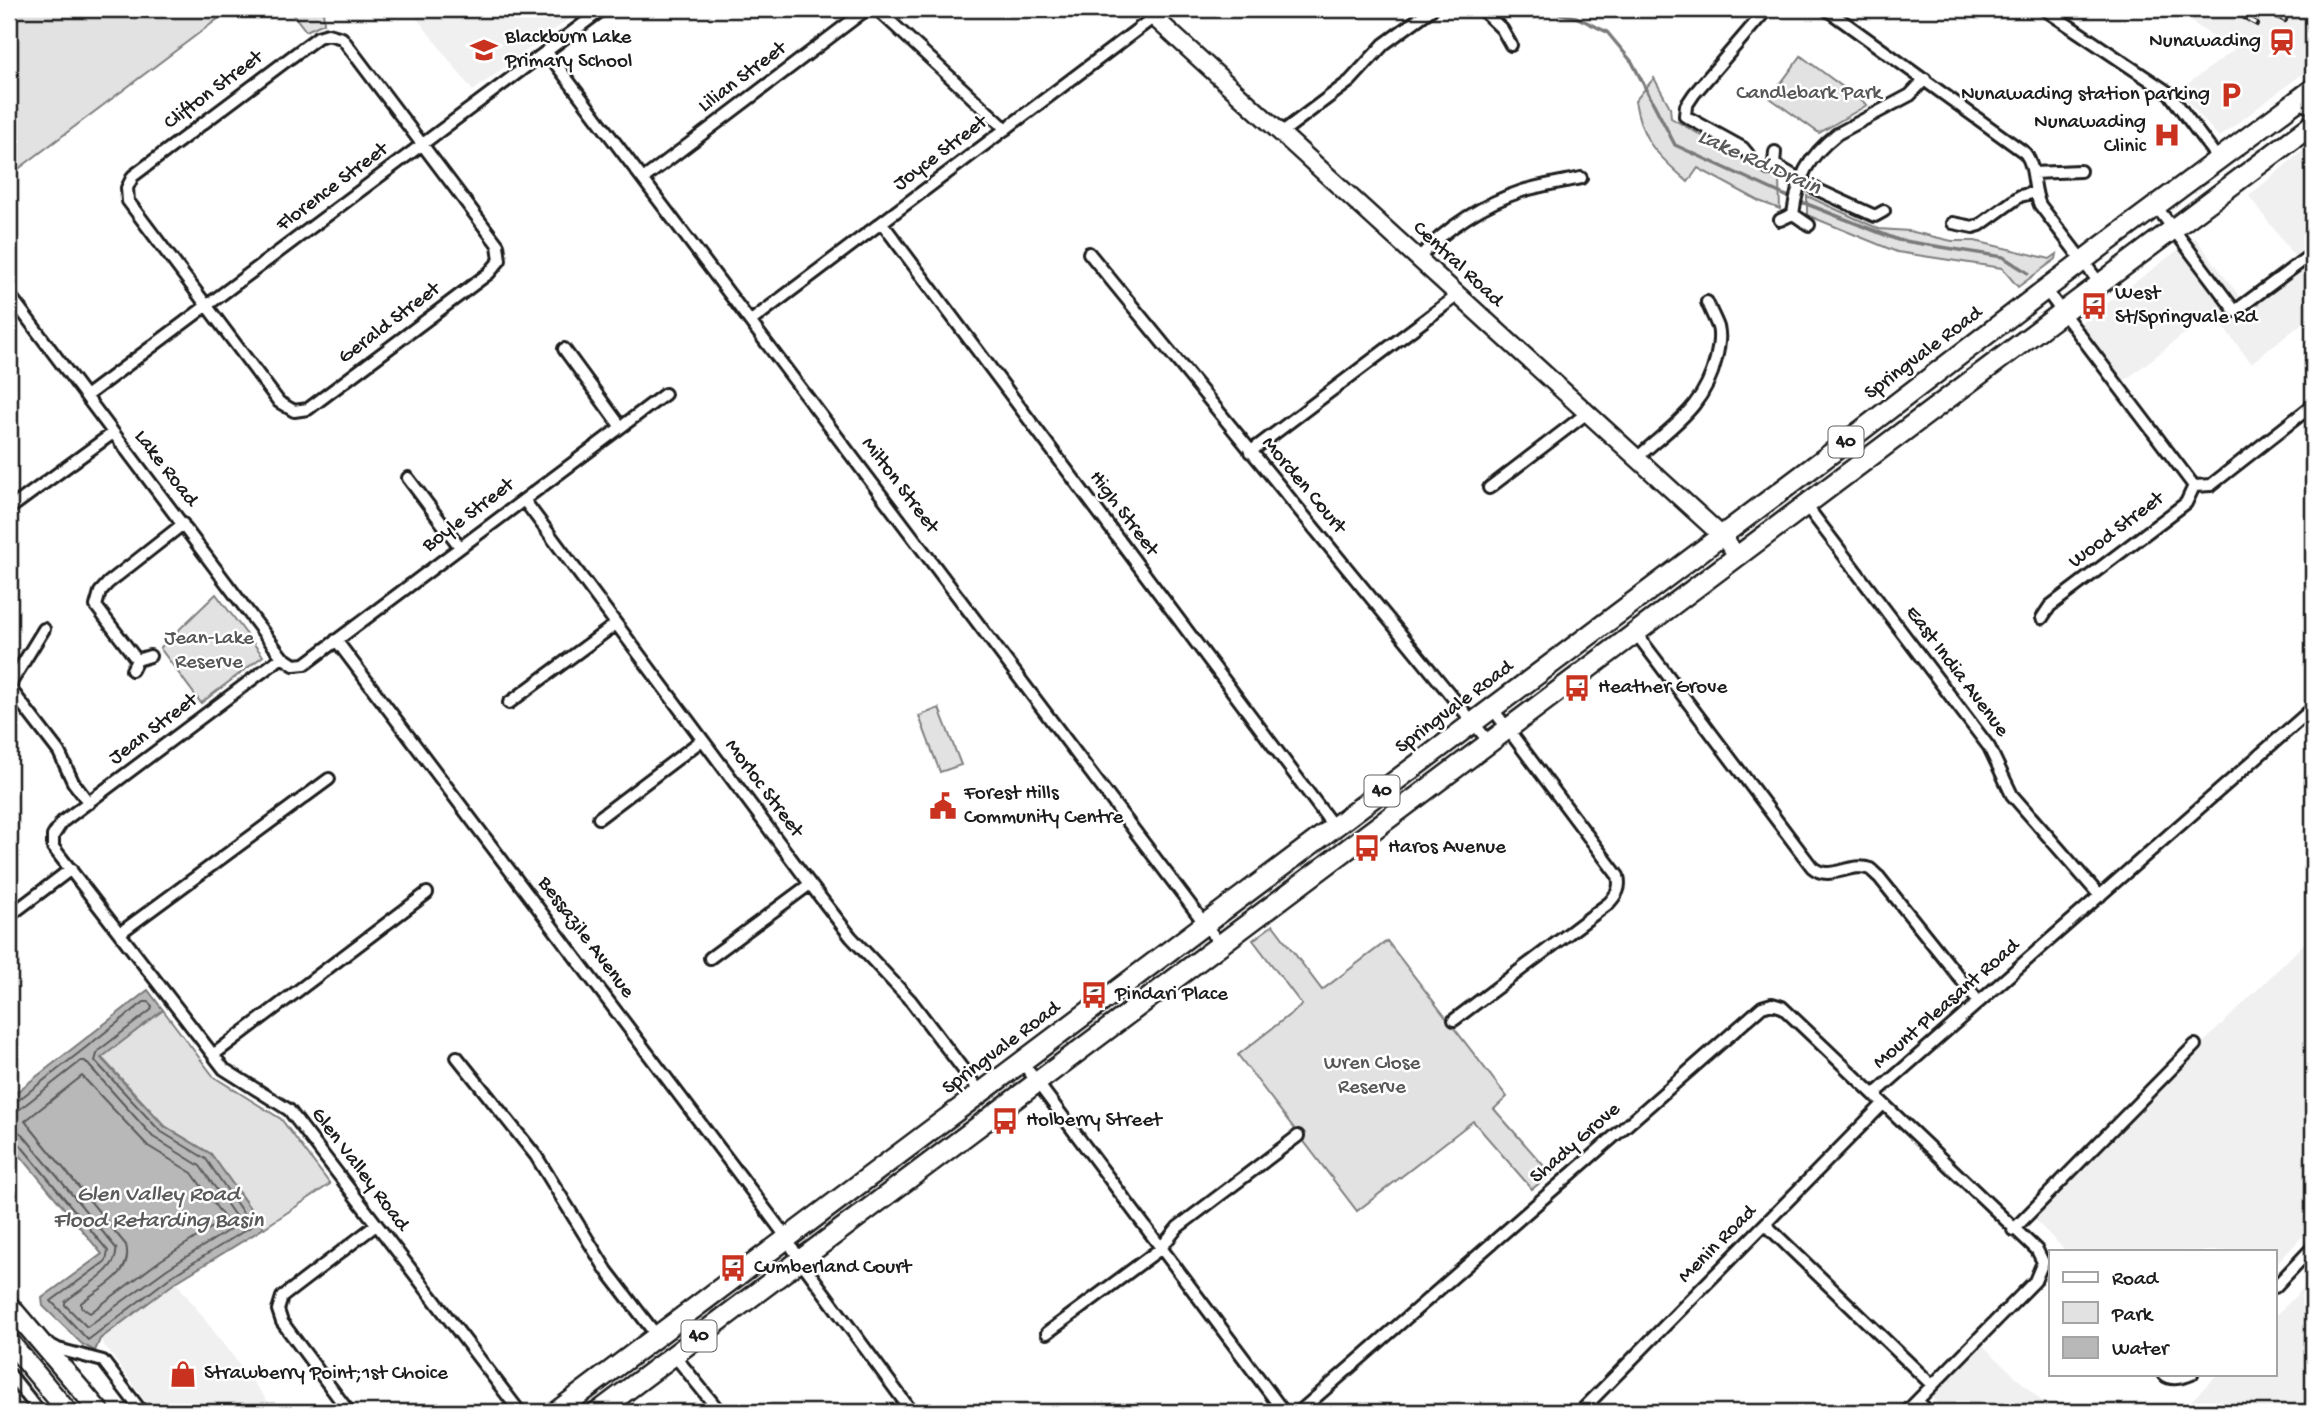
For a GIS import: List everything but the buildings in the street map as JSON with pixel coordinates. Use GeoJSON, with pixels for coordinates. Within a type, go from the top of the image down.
{"type":"FeatureCollection","features":[{"type":"Feature","properties":{"kind":"highway","name":"Springvale Road"},"geometry":{"type":"LineString","coordinates":[[556,1412],[2218,159],[2304,105],[2313,89]]}},
{"type":"Feature","properties":{"kind":"highway","name":"40"},"geometry":{"type":"LineString","coordinates":[[598,1412],[2313,124]]}},
{"type":"Feature","properties":{"kind":"main road"},"geometry":{"type":"LineString","coordinates":[[9,1305],[100,1412]]}},
{"type":"Feature","properties":{"kind":"main road"},"geometry":{"type":"LineString","coordinates":[[9,1342],[68,1412]]}},
{"type":"Feature","properties":{"kind":"street","name":"Florence Street"},"geometry":{"type":"LineString","coordinates":[[86,396],[603,9]]}},
{"type":"Feature","properties":{"kind":"street","name":"Lilian Street"},"geometry":{"type":"LineString","coordinates":[[643,179],[867,9]]}},
{"type":"Feature","properties":{"kind":"street"},"geometry":{"type":"LineString","coordinates":[[877,9],[1006,129]]}},
{"type":"Feature","properties":{"kind":"street"},"geometry":{"type":"LineString","coordinates":[[1281,133],[1350,81],[1378,50],[1432,9]]}},
{"type":"Feature","properties":{"kind":"street"},"geometry":{"type":"LineString","coordinates":[[1480,9],[1503,29],[1511,45]]}},
{"type":"Feature","properties":{"kind":"street"},"geometry":{"type":"LineString","coordinates":[[1685,116],[1686,106],[1694,94],[1767,9]]}},
{"type":"Feature","properties":{"kind":"street"},"geometry":{"type":"LineString","coordinates":[[1826,9],[2025,153],[2031,160],[2040,205],[2101,285]]}},
{"type":"Feature","properties":{"kind":"street"},"geometry":{"type":"LineString","coordinates":[[2044,9],[2169,93],[2218,159]]}},
{"type":"Feature","properties":{"kind":"street","name":"Joyce Street"},"geometry":{"type":"LineString","coordinates":[[751,321],[1006,129],[1150,13]]}},
{"type":"Feature","properties":{"kind":"street","name":"Central Road"},"geometry":{"type":"LineString","coordinates":[[1150,13],[1721,535],[1737,555]]}},
{"type":"Feature","properties":{"kind":"street","name":"Clifton Street"},"geometry":{"type":"LineString","coordinates":[[207,306],[128,201],[127,188],[133,176],[318,37],[328,34],[342,38],[423,144]]}},
{"type":"Feature","properties":{"kind":"street","name":"Milton Street"},"geometry":{"type":"LineString","coordinates":[[546,51],[1220,944]]}},
{"type":"Feature","properties":{"kind":"street"},"geometry":{"type":"LineString","coordinates":[[1780,220],[1794,205],[1800,179],[1818,151],[1837,134],[1910,95],[1925,79]]}},
{"type":"Feature","properties":{"kind":"street"},"geometry":{"type":"LineString","coordinates":[[1674,110],[1743,148],[1748,154]]}},
{"type":"Feature","properties":{"kind":"street","name":"Gerald Street"},"geometry":{"type":"LineString","coordinates":[[207,306],[279,402],[294,411],[308,409],[479,281],[500,260],[498,245],[423,144]]}},
{"type":"Feature","properties":{"kind":"street"},"geometry":{"type":"LineString","coordinates":[[1772,162],[1816,189],[1879,216]]}},
{"type":"Feature","properties":{"kind":"street"},"geometry":{"type":"LineString","coordinates":[[2033,173],[2080,170]]}},
{"type":"Feature","properties":{"kind":"street"},"geometry":{"type":"LineString","coordinates":[[1419,258],[1448,232],[1495,201],[1524,190],[1581,178]]}},
{"type":"Feature","properties":{"kind":"street"},"geometry":{"type":"LineString","coordinates":[[1953,223],[1973,227],[1980,225],[2020,196],[2036,192]]}},
{"type":"Feature","properties":{"kind":"street"},"geometry":{"type":"LineString","coordinates":[[1794,205],[1809,225]]}},
{"type":"Feature","properties":{"kind":"street"},"geometry":{"type":"LineString","coordinates":[[2156,206],[2235,311],[2305,258],[2313,256]]}},
{"type":"Feature","properties":{"kind":"street","name":"High Street"},"geometry":{"type":"LineString","coordinates":[[881,223],[1334,827]]}},
{"type":"Feature","properties":{"kind":"street"},"geometry":{"type":"LineString","coordinates":[[1972,241],[1973,227]]}},
{"type":"Feature","properties":{"kind":"street","name":"Morden Court"},"geometry":{"type":"LineString","coordinates":[[1089,253],[1489,742]]}},
{"type":"Feature","properties":{"kind":"street"},"geometry":{"type":"LineString","coordinates":[[2045,289],[2194,485],[2211,485],[2313,405]]}},
{"type":"Feature","properties":{"kind":"street","name":"Lake Road"},"geometry":{"type":"LineString","coordinates":[[9,294],[282,657],[294,665]]}},
{"type":"Feature","properties":{"kind":"street"},"geometry":{"type":"LineString","coordinates":[[1250,452],[1458,295]]}},
{"type":"Feature","properties":{"kind":"street"},"geometry":{"type":"LineString","coordinates":[[1637,458],[1686,416],[1711,378],[1719,329],[1707,302]]}},
{"type":"Feature","properties":{"kind":"street"},"geometry":{"type":"LineString","coordinates":[[564,349],[621,427]]}},
{"type":"Feature","properties":{"kind":"street","name":"Boyle Street"},"geometry":{"type":"LineString","coordinates":[[294,665],[305,664],[665,394]]}},
{"type":"Feature","properties":{"kind":"street"},"geometry":{"type":"LineString","coordinates":[[1489,488],[1587,413]]}},
{"type":"Feature","properties":{"kind":"street"},"geometry":{"type":"LineString","coordinates":[[9,509],[113,433]]}},
{"type":"Feature","properties":{"kind":"street"},"geometry":{"type":"LineString","coordinates":[[408,478],[460,547]]}},
{"type":"Feature","properties":{"kind":"street","name":"Wood Street"},"geometry":{"type":"LineString","coordinates":[[2042,618],[2050,606],[2186,503],[2194,485]]}},
{"type":"Feature","properties":{"kind":"street","name":"Morloc Street"},"geometry":{"type":"LineString","coordinates":[[524,500],[810,884],[851,937],[911,1000],[981,1093]]}},
{"type":"Feature","properties":{"kind":"street","name":"East India Avenue"},"geometry":{"type":"LineString","coordinates":[[1805,504],[1989,747],[2012,795],[2100,896]]}},
{"type":"Feature","properties":{"kind":"street"},"geometry":{"type":"LineString","coordinates":[[150,656],[135,665],[96,606],[100,592],[108,583],[183,524]]}},
{"type":"Feature","properties":{"kind":"street"},"geometry":{"type":"LineString","coordinates":[[509,704],[616,624]]}},
{"type":"Feature","properties":{"kind":"street"},"geometry":{"type":"LineString","coordinates":[[44,629],[9,687],[60,752],[73,782],[89,803]]}},
{"type":"Feature","properties":{"kind":"street"},"geometry":{"type":"LineString","coordinates":[[1635,632],[1812,867],[1819,873],[1828,874],[1869,869],[1879,877],[1979,1002]]}},
{"type":"Feature","properties":{"kind":"street","name":"Bessazile Avenue"},"geometry":{"type":"LineString","coordinates":[[336,640],[787,1238],[800,1260],[912,1412]]}},
{"type":"Feature","properties":{"kind":"street","name":"Jean Street"},"geometry":{"type":"LineString","coordinates":[[53,836],[62,822],[282,657]]}},
{"type":"Feature","properties":{"kind":"street"},"geometry":{"type":"LineString","coordinates":[[1454,1020],[1609,903],[1620,885],[1618,876],[1492,708]]}},
{"type":"Feature","properties":{"kind":"street","name":"Mount Pleasant Road"},"geometry":{"type":"LineString","coordinates":[[1906,1412],[2047,1268],[2037,1250],[1880,1102],[1878,1091],[2313,708]]}},
{"type":"Feature","properties":{"kind":"street"},"geometry":{"type":"LineString","coordinates":[[599,818],[702,740]]}},
{"type":"Feature","properties":{"kind":"street"},"geometry":{"type":"LineString","coordinates":[[120,933],[329,779]]}},
{"type":"Feature","properties":{"kind":"street","name":"Glen Valley Road"},"geometry":{"type":"LineString","coordinates":[[53,836],[53,847],[224,1069],[289,1110],[520,1412]]}},
{"type":"Feature","properties":{"kind":"street"},"geometry":{"type":"LineString","coordinates":[[9,916],[71,870]]}},
{"type":"Feature","properties":{"kind":"street"},"geometry":{"type":"LineString","coordinates":[[710,958],[810,884]]}},
{"type":"Feature","properties":{"kind":"street"},"geometry":{"type":"LineString","coordinates":[[213,1055],[426,893]]}},
{"type":"Feature","properties":{"kind":"street","name":"Shady Grove"},"geometry":{"type":"LineString","coordinates":[[1299,1412],[1762,1007],[1772,1004],[1783,1007],[1880,1102]]}},
{"type":"Feature","properties":{"kind":"street"},"geometry":{"type":"LineString","coordinates":[[2014,1230],[2195,1045]]}},
{"type":"Feature","properties":{"kind":"street"},"geometry":{"type":"LineString","coordinates":[[457,1057],[536,1156],[607,1271],[657,1336]]}},
{"type":"Feature","properties":{"kind":"street"},"geometry":{"type":"LineString","coordinates":[[1022,1062],[1284,1412]]}},
{"type":"Feature","properties":{"kind":"street","name":"Menin Road"},"geometry":{"type":"LineString","coordinates":[[1580,1412],[1765,1224],[1880,1102]]}},
{"type":"Feature","properties":{"kind":"street"},"geometry":{"type":"LineString","coordinates":[[1047,1334],[1160,1249],[1178,1227],[1298,1136]]}},
{"type":"Feature","properties":{"kind":"street"},"geometry":{"type":"LineString","coordinates":[[1765,1224],[1932,1385]]}},
{"type":"Feature","properties":{"kind":"street"},"geometry":{"type":"LineString","coordinates":[[349,1412],[282,1322],[278,1310],[282,1297],[376,1225]]}},
{"type":"Feature","properties":{"kind":"street"},"geometry":{"type":"LineString","coordinates":[[2276,1286],[2313,1247]]}},
{"type":"Feature","properties":{"kind":"street"},"geometry":{"type":"LineString","coordinates":[[36,1337],[58,1349],[103,1361],[142,1412]]}},
{"type":"Feature","properties":{"kind":"street"},"geometry":{"type":"LineString","coordinates":[[674,1355],[720,1412]]}},
{"type":"Feature","properties":{"kind":"street"},"geometry":{"type":"LineString","coordinates":[[9,1373],[40,1412]]}},
{"type":"Feature","properties":{"kind":"street"},"geometry":{"type":"LineString","coordinates":[[2165,1376],[2178,1379],[2186,1376]]}},
{"type":"Feature","properties":{"kind":"street"},"geometry":{"type":"LineString","coordinates":[[1917,1401],[1929,1412]]}},
{"type":"Feature","properties":{"kind":"shaded area","name":"Blackburn Lake Primary School"},"geometry":{"type":"Polygon","coordinates":[[[410,9],[582,9],[473,91],[410,9]]]}},
{"type":"Feature","properties":{"kind":"shaded area"},"geometry":{"type":"Polygon","coordinates":[[[2171,9],[2313,9],[2313,66],[2219,137],[2178,91],[2234,50],[2171,9]]]}},
{"type":"Feature","properties":{"kind":"shaded area"},"geometry":{"type":"Polygon","coordinates":[[[2313,142],[2313,315],[2251,363],[2212,312],[2123,382],[2080,324],[2195,237],[2240,297],[2294,256],[2249,196],[2313,142]]]}},
{"type":"Feature","properties":{"kind":"shaded area"},"geometry":{"type":"Polygon","coordinates":[[[2313,935],[2313,1225],[2276,1265],[2276,1250],[2065,1250],[2029,1214],[2313,935]]]}},
{"type":"Feature","properties":{"kind":"shaded area"},"geometry":{"type":"Polygon","coordinates":[[[2313,1278],[2313,1412],[2251,1412],[2214,1406],[2186,1406],[2216,1376],[2276,1376],[2276,1316],[2313,1278]]]}},
{"type":"Feature","properties":{"kind":"shaded area"},"geometry":{"type":"Polygon","coordinates":[[[176,1282],[276,1412],[153,1412],[100,1339],[176,1282]]]}},
{"type":"Feature","properties":{"kind":"shaded area"},"geometry":{"type":"Polygon","coordinates":[[[1977,1340],[2053,1412],[1948,1412],[1927,1393],[1977,1340]]]}},
{"type":"Feature","properties":{"kind":"green space"},"geometry":{"type":"Polygon","coordinates":[[[9,9],[231,9],[9,176],[9,9]]]}},
{"type":"Feature","properties":{"kind":"green space"},"geometry":{"type":"Polygon","coordinates":[[[289,9],[323,9],[324,23],[306,31],[289,9]]]}},
{"type":"Feature","properties":{"kind":"green space","name":"Candlebark Park"},"geometry":{"type":"Polygon","coordinates":[[[1801,56],[1867,105],[1819,133],[1770,98],[1801,56]]]}},
{"type":"Feature","properties":{"kind":"green space"},"geometry":{"type":"Polygon","coordinates":[[[1654,78],[1670,107],[1671,118],[1779,180],[1780,209],[1759,201],[1698,168],[1688,182],[1659,155],[1642,127],[1635,101],[1654,78]]]}},
{"type":"Feature","properties":{"kind":"green space"},"geometry":{"type":"Polygon","coordinates":[[[1807,196],[1879,229],[1909,231],[1952,241],[1975,241],[2050,259],[2057,254],[2056,259],[2018,287],[2002,268],[1897,252],[1807,215],[1807,196]]]}},
{"type":"Feature","properties":{"kind":"green space","name":"Jean-Lake Reserve"},"geometry":{"type":"Polygon","coordinates":[[[216,594],[263,656],[201,703],[160,648],[216,594]]]}},
{"type":"Feature","properties":{"kind":"green space"},"geometry":{"type":"Polygon","coordinates":[[[939,708],[961,765],[940,772],[919,716],[939,708]]]}},
{"type":"Feature","properties":{"kind":"green space","name":"Wren Close Reserve"},"geometry":{"type":"Polygon","coordinates":[[[1273,925],[1322,990],[1387,941],[1507,1097],[1494,1109],[1551,1174],[1532,1189],[1473,1121],[1357,1211],[1238,1055],[1302,1005],[1253,940],[1273,925]]]}},
{"type":"Feature","properties":{"kind":"green space"},"geometry":{"type":"Polygon","coordinates":[[[163,1010],[214,1077],[281,1119],[330,1184],[264,1228],[211,1154],[165,1126],[101,1057],[163,1010]]]}},
{"type":"Feature","properties":{"kind":"green space"},"geometry":{"type":"Polygon","coordinates":[[[2154,1405],[2214,1406],[2251,1412],[2081,1412],[2154,1405]]]}},
{"type":"Feature","properties":{"kind":"water","name":"Glen Valley Road Flood Retarding Basin"},"geometry":{"type":"Polygon","coordinates":[[[148,990],[163,1010],[101,1058],[164,1126],[211,1154],[264,1228],[176,1282],[100,1339],[95,1351],[82,1344],[43,1306],[42,1298],[102,1254],[9,1142],[9,1098],[148,990]]]}},
{"type":"Feature","properties":{"kind":"waterway","name":"Lake Rd Drain"},"geometry":{"type":"LineString","coordinates":[[1535,9],[1576,17],[1607,32],[1632,62],[1675,145],[1784,195],[1898,240],[2003,257],[2028,273]]}},
{"type":"Feature","properties":{"kind":"railway"},"geometry":{"type":"LineString","coordinates":[[2230,9],[2257,24]]}},
{"type":"Feature","properties":{"kind":"railway"},"geometry":{"type":"LineString","coordinates":[[2265,9],[2285,20]]}},
{"type":"Feature","properties":{"kind":"place","name":"Nunawading"},"geometry":{"type":"Point","coordinates":[2282,42]}},
{"type":"Feature","properties":{"kind":"place","name":"Blackburn Lake Primary School"},"geometry":{"type":"Point","coordinates":[484,50]}},
{"type":"Feature","properties":{"kind":"place","name":"Nunawading station parking"},"geometry":{"type":"Point","coordinates":[2231,95]}},
{"type":"Feature","properties":{"kind":"place","name":"Nunawading Clinic"},"geometry":{"type":"Point","coordinates":[2167,135]}},
{"type":"Feature","properties":{"kind":"place","name":"West St/Springvale Rd"},"geometry":{"type":"Point","coordinates":[2094,306]}},
{"type":"Feature","properties":{"kind":"place","name":"Heather Grove"},"geometry":{"type":"Point","coordinates":[1577,688]}},
{"type":"Feature","properties":{"kind":"place","name":"Forest Hills Community Centre"},"geometry":{"type":"Point","coordinates":[943,806]}},
{"type":"Feature","properties":{"kind":"place","name":"Haros Avenue"},"geometry":{"type":"Point","coordinates":[1367,848]}},
{"type":"Feature","properties":{"kind":"place","name":"Pindari Place"},"geometry":{"type":"Point","coordinates":[1094,995]}},
{"type":"Feature","properties":{"kind":"place","name":"Holberry Street"},"geometry":{"type":"Point","coordinates":[1005,1121]}},
{"type":"Feature","properties":{"kind":"place","name":"Cumberland Court"},"geometry":{"type":"Point","coordinates":[733,1268]}},
{"type":"Feature","properties":{"kind":"place","name":"Strawberry Point;1st Choice"},"geometry":{"type":"Point","coordinates":[183,1374]}}]}
